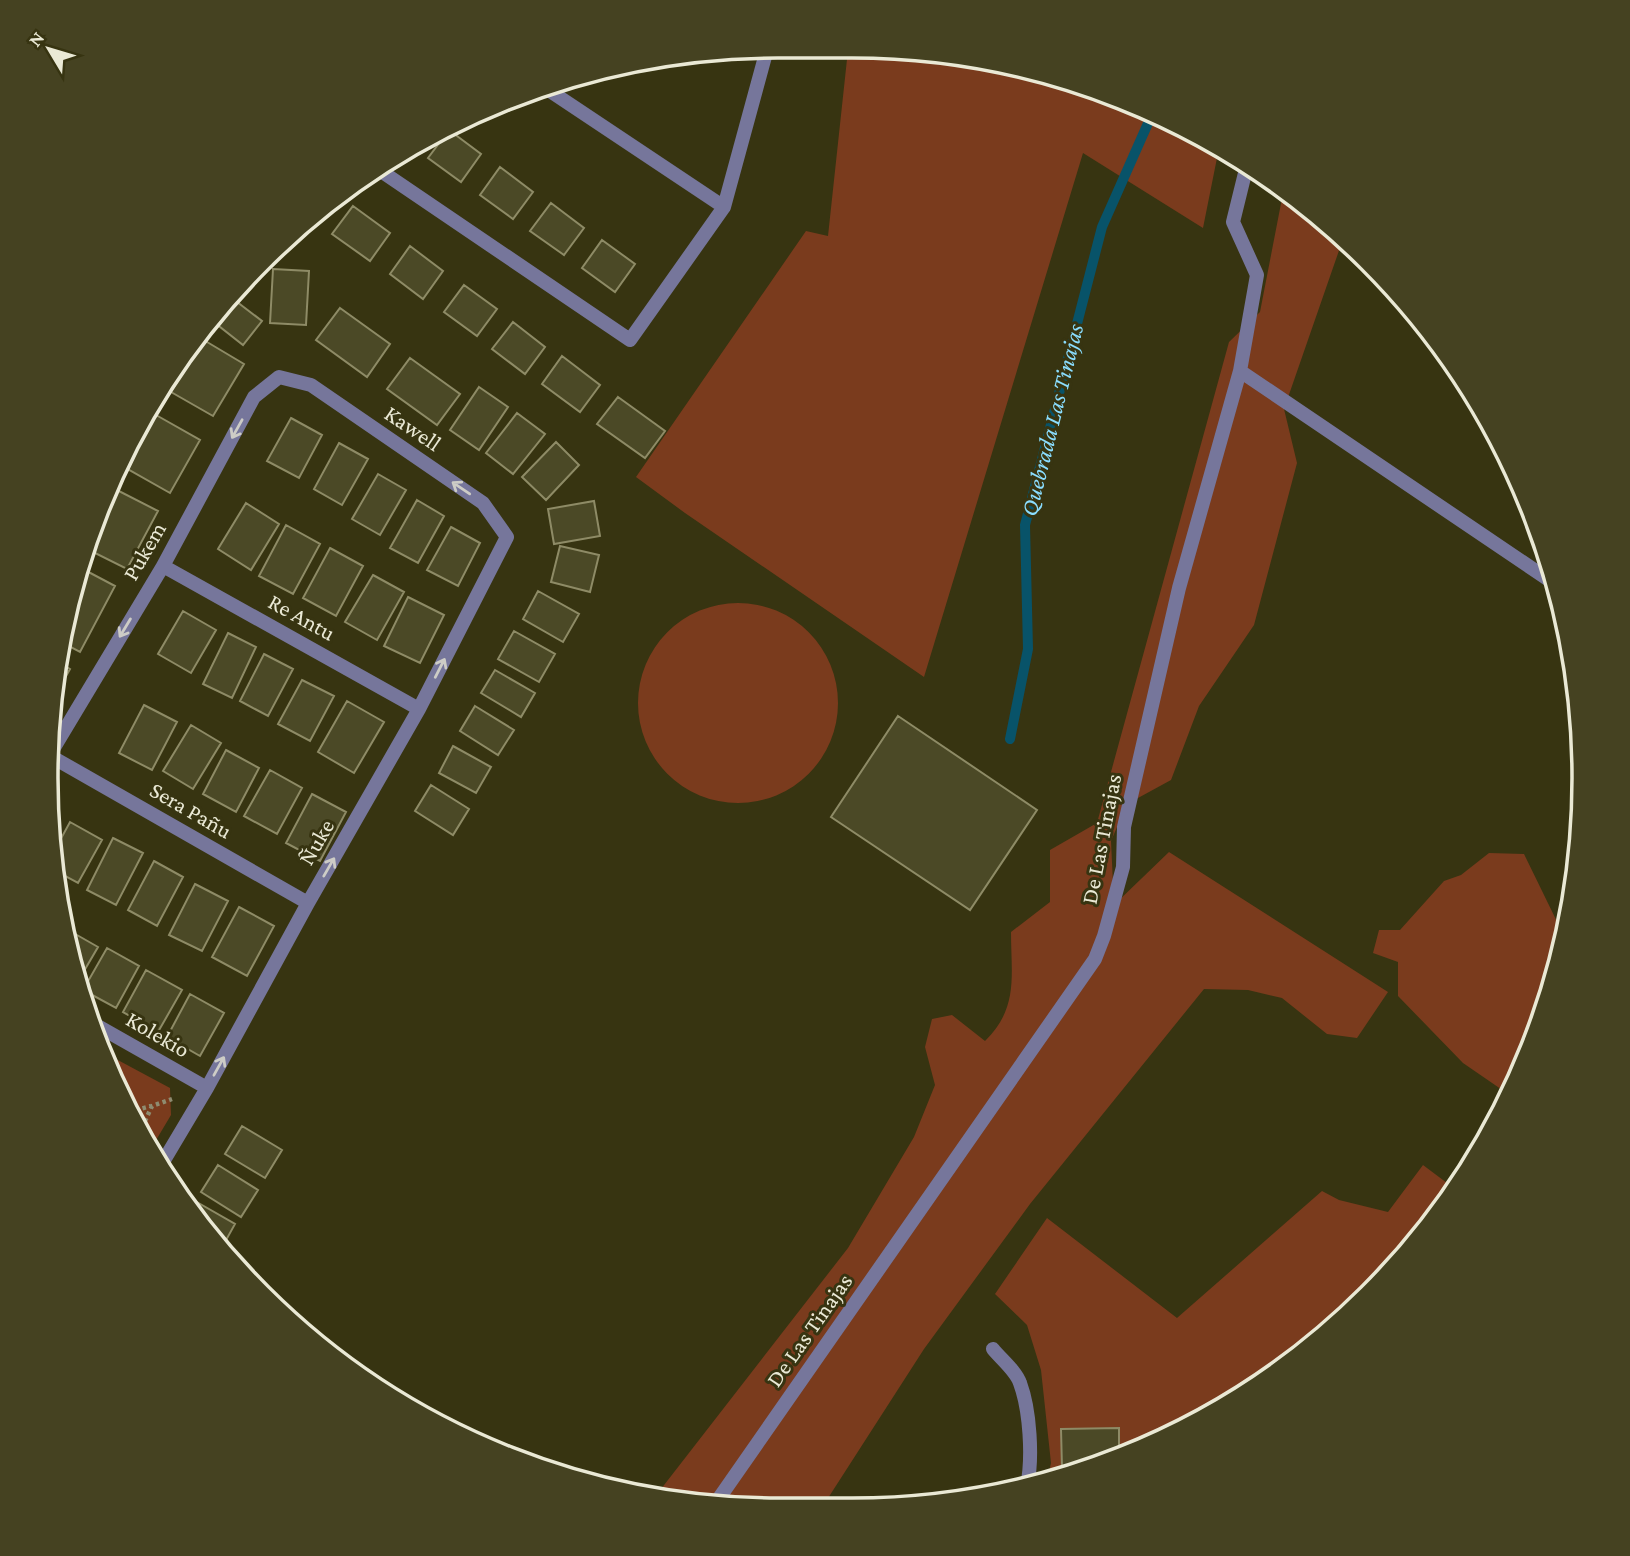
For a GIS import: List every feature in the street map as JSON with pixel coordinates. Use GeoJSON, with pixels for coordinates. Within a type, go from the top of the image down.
{"type":"FeatureCollection","features":[{"type":"Feature","properties":{"kind":"street"},"geometry":{"type":"LineString","coordinates":[[386,174],[630,340],[724,207],[765,58]]}},
{"type":"Feature","properties":{"kind":"street"},"geometry":{"type":"LineString","coordinates":[[554,94],[724,207]]}},
{"type":"Feature","properties":{"kind":"street","name":"De Las Tinajas"},"geometry":{"type":"LineString","coordinates":[[721,1496],[1095,959],[1124,867],[1124,827],[1179,588],[1240,371],[1257,275],[1233,222],[1245,174]]}},
{"type":"Feature","properties":{"kind":"street"},"geometry":{"type":"LineString","coordinates":[[1240,371],[1543,576]]}},
{"type":"Feature","properties":{"kind":"street","name":"Kawell"},"geometry":{"type":"LineString","coordinates":[[279,377],[311,385],[483,503],[507,537]]}},
{"type":"Feature","properties":{"kind":"street","name":"Pukem"},"geometry":{"type":"LineString","coordinates":[[59,740],[163,566],[254,397],[279,377]]}},
{"type":"Feature","properties":{"kind":"street","name":"Ñuke"},"geometry":{"type":"LineString","coordinates":[[166,1157],[419,709],[507,537]]}},
{"type":"Feature","properties":{"kind":"street","name":"Re Antu"},"geometry":{"type":"LineString","coordinates":[[163,566],[419,709]]}},
{"type":"Feature","properties":{"kind":"street","name":"Sera Pañu"},"geometry":{"type":"LineString","coordinates":[[58,761],[308,902]]}},
{"type":"Feature","properties":{"kind":"street","name":"Kolekio"},"geometry":{"type":"LineString","coordinates":[[103,1029],[207,1088]]}},
{"type":"Feature","properties":{"kind":"street"},"geometry":{"type":"LineString","coordinates":[[993,1349],[1020,1381],[1028,1424],[1030,1476]]}},
{"type":"Feature","properties":{"kind":"path"},"geometry":{"type":"LineString","coordinates":[[139,1109],[152,1106]]}},
{"type":"Feature","properties":{"kind":"shaded area"},"geometry":{"type":"Polygon","coordinates":[[[847,58],[899,59],[946,64],[1038,82],[1128,113],[1217,157],[1203,228],[1083,153],[924,677],[636,477],[806,231],[828,236],[847,58]]]}},
{"type":"Feature","properties":{"kind":"shaded area"},"geometry":{"type":"Polygon","coordinates":[[[1282,201],[1340,248],[1284,409],[1297,463],[1254,625],[1199,706],[1171,780],[1127,804],[1111,841],[1114,905],[1169,852],[1388,992],[1357,1038],[1327,1034],[1282,998],[1248,990],[1204,989],[1030,1204],[924,1349],[828,1498],[731,1497],[662,1488],[848,1248],[914,1137],[935,1085],[925,1047],[932,1019],[952,1015],[985,1041],[1003,1016],[1011,990],[1011,932],[1050,902],[1050,850],[1097,823],[1229,342],[1260,312],[1282,201]]]}},
{"type":"Feature","properties":{"kind":"shaded area"},"geometry":{"type":"Polygon","coordinates":[[[738,603],[758,605],[776,611],[809,632],[830,665],[836,683],[836,723],[830,741],[809,774],[776,795],[758,801],[738,803],[718,801],[700,795],[667,774],[646,741],[640,723],[638,703],[640,683],[646,665],[667,632],[700,611],[718,605],[738,603]]]}},
{"type":"Feature","properties":{"kind":"shaded area"},"geometry":{"type":"Polygon","coordinates":[[[1489,853],[1524,854],[1557,922],[1534,1010],[1501,1089],[1463,1063],[1398,996],[1398,962],[1373,953],[1379,930],[1400,930],[1444,881],[1461,875],[1489,853]]]}},
{"type":"Feature","properties":{"kind":"shaded area"},"geometry":{"type":"Polygon","coordinates":[[[115,1059],[170,1088],[171,1115],[156,1141],[115,1059]]]}},
{"type":"Feature","properties":{"kind":"shaded area"},"geometry":{"type":"Polygon","coordinates":[[[1423,1165],[1447,1183],[1394,1253],[1361,1287],[1327,1320],[1252,1377],[1171,1424],[1084,1460],[1049,1471],[1051,1463],[1041,1370],[1027,1325],[995,1294],[1047,1218],[1177,1318],[1322,1191],[1339,1200],[1388,1212],[1423,1165]]]}},
{"type":"Feature","properties":{"kind":"building"},"geometry":{"type":"Polygon","coordinates":[[[455,134],[481,154],[461,182],[428,158],[440,142],[455,134]]]}},
{"type":"Feature","properties":{"kind":"building"},"geometry":{"type":"Polygon","coordinates":[[[500,167],[533,192],[513,219],[480,195],[500,167]]]}},
{"type":"Feature","properties":{"kind":"building"},"geometry":{"type":"Polygon","coordinates":[[[551,203],[584,228],[564,255],[530,231],[551,203]]]}},
{"type":"Feature","properties":{"kind":"building"},"geometry":{"type":"Polygon","coordinates":[[[353,206],[390,233],[370,261],[332,234],[353,206]]]}},
{"type":"Feature","properties":{"kind":"building"},"geometry":{"type":"Polygon","coordinates":[[[602,240],[635,264],[615,292],[582,268],[602,240]]]}},
{"type":"Feature","properties":{"kind":"building"},"geometry":{"type":"Polygon","coordinates":[[[410,246],[443,271],[423,299],[390,274],[410,246]]]}},
{"type":"Feature","properties":{"kind":"building"},"geometry":{"type":"Polygon","coordinates":[[[273,269],[309,271],[306,325],[270,323],[273,269]]]}},
{"type":"Feature","properties":{"kind":"building"},"geometry":{"type":"Polygon","coordinates":[[[464,285],[497,309],[477,336],[444,312],[464,285]]]}},
{"type":"Feature","properties":{"kind":"building"},"geometry":{"type":"Polygon","coordinates":[[[237,302],[262,321],[243,345],[218,326],[237,302]]]}},
{"type":"Feature","properties":{"kind":"building"},"geometry":{"type":"Polygon","coordinates":[[[340,308],[390,344],[367,377],[316,340],[340,308]]]}},
{"type":"Feature","properties":{"kind":"building"},"geometry":{"type":"Polygon","coordinates":[[[513,322],[545,347],[525,374],[492,349],[513,322]]]}},
{"type":"Feature","properties":{"kind":"building"},"geometry":{"type":"Polygon","coordinates":[[[206,341],[244,364],[213,416],[171,392],[206,341]]]}},
{"type":"Feature","properties":{"kind":"building"},"geometry":{"type":"Polygon","coordinates":[[[562,356],[600,385],[580,412],[542,384],[562,356]]]}},
{"type":"Feature","properties":{"kind":"building"},"geometry":{"type":"Polygon","coordinates":[[[410,358],[460,394],[437,425],[387,389],[410,358]]]}},
{"type":"Feature","properties":{"kind":"building"},"geometry":{"type":"Polygon","coordinates":[[[479,387],[508,407],[479,450],[450,430],[479,387]]]}},
{"type":"Feature","properties":{"kind":"building"},"geometry":{"type":"Polygon","coordinates":[[[618,397],[665,431],[645,458],[597,424],[618,397]]]}},
{"type":"Feature","properties":{"kind":"building"},"geometry":{"type":"Polygon","coordinates":[[[517,413],[545,434],[513,474],[486,453],[517,413]]]}},
{"type":"Feature","properties":{"kind":"building"},"geometry":{"type":"Polygon","coordinates":[[[156,415],[200,440],[170,493],[128,469],[156,415]]]}},
{"type":"Feature","properties":{"kind":"building"},"geometry":{"type":"Polygon","coordinates":[[[291,418],[322,435],[299,478],[267,461],[291,418]]]}},
{"type":"Feature","properties":{"kind":"building"},"geometry":{"type":"Polygon","coordinates":[[[556,442],[579,465],[546,500],[522,477],[556,442]]]}},
{"type":"Feature","properties":{"kind":"building"},"geometry":{"type":"Polygon","coordinates":[[[339,443],[368,459],[342,505],[314,489],[339,443]]]}},
{"type":"Feature","properties":{"kind":"building"},"geometry":{"type":"Polygon","coordinates":[[[378,474],[406,490],[380,535],[352,519],[378,474]]]}},
{"type":"Feature","properties":{"kind":"building"},"geometry":{"type":"Polygon","coordinates":[[[118,491],[158,511],[127,569],[94,553],[118,491]]]}},
{"type":"Feature","properties":{"kind":"building"},"geometry":{"type":"Polygon","coordinates":[[[417,500],[444,516],[418,563],[390,548],[417,500]]]}},
{"type":"Feature","properties":{"kind":"building"},"geometry":{"type":"Polygon","coordinates":[[[594,501],[600,536],[554,544],[548,509],[594,501]]]}},
{"type":"Feature","properties":{"kind":"building"},"geometry":{"type":"Polygon","coordinates":[[[246,503],[279,524],[251,570],[218,549],[246,503]]]}},
{"type":"Feature","properties":{"kind":"building"},"geometry":{"type":"Polygon","coordinates":[[[286,525],[320,544],[293,594],[259,576],[286,525]]]}},
{"type":"Feature","properties":{"kind":"building"},"geometry":{"type":"Polygon","coordinates":[[[451,527],[480,543],[458,586],[427,570],[451,527]]]}},
{"type":"Feature","properties":{"kind":"building"},"geometry":{"type":"Polygon","coordinates":[[[560,546],[599,555],[590,592],[551,582],[560,546]]]}},
{"type":"Feature","properties":{"kind":"building"},"geometry":{"type":"Polygon","coordinates":[[[330,548],[363,566],[336,616],[303,598],[330,548]]]}},
{"type":"Feature","properties":{"kind":"building"},"geometry":{"type":"Polygon","coordinates":[[[88,572],[115,586],[80,652],[70,647],[88,572]]]}},
{"type":"Feature","properties":{"kind":"building"},"geometry":{"type":"Polygon","coordinates":[[[373,575],[404,592],[377,640],[345,622],[373,575]]]}},
{"type":"Feature","properties":{"kind":"building"},"geometry":{"type":"Polygon","coordinates":[[[538,591],[579,614],[563,642],[523,619],[538,591]]]}},
{"type":"Feature","properties":{"kind":"building"},"geometry":{"type":"Polygon","coordinates":[[[408,597],[444,615],[420,663],[384,646],[408,597]]]}},
{"type":"Feature","properties":{"kind":"building"},"geometry":{"type":"Polygon","coordinates":[[[183,611],[216,630],[191,673],[158,654],[183,611]]]}},
{"type":"Feature","properties":{"kind":"building"},"geometry":{"type":"Polygon","coordinates":[[[514,631],[555,654],[539,682],[498,659],[514,631]]]}},
{"type":"Feature","properties":{"kind":"building"},"geometry":{"type":"Polygon","coordinates":[[[228,633],[256,647],[232,698],[203,684],[228,633]]]}},
{"type":"Feature","properties":{"kind":"building"},"geometry":{"type":"Polygon","coordinates":[[[264,654],[293,669],[268,716],[240,701],[264,654]]]}},
{"type":"Feature","properties":{"kind":"building"},"geometry":{"type":"Polygon","coordinates":[[[495,670],[535,693],[521,717],[481,693],[495,670]]]}},
{"type":"Feature","properties":{"kind":"building"},"geometry":{"type":"Polygon","coordinates":[[[302,680],[334,696],[310,741],[278,724],[302,680]]]}},
{"type":"Feature","properties":{"kind":"building"},"geometry":{"type":"Polygon","coordinates":[[[347,701],[384,722],[354,773],[318,752],[347,701]]]}},
{"type":"Feature","properties":{"kind":"building"},"geometry":{"type":"Polygon","coordinates":[[[144,705],[177,722],[152,770],[119,753],[144,705]]]}},
{"type":"Feature","properties":{"kind":"building"},"geometry":{"type":"Polygon","coordinates":[[[475,706],[514,730],[498,755],[460,731],[475,706]]]}},
{"type":"Feature","properties":{"kind":"building"},"geometry":{"type":"Polygon","coordinates":[[[898,716],[1037,810],[970,910],[831,817],[898,716]]]}},
{"type":"Feature","properties":{"kind":"building"},"geometry":{"type":"Polygon","coordinates":[[[191,725],[221,743],[193,789],[163,771],[191,725]]]}},
{"type":"Feature","properties":{"kind":"building"},"geometry":{"type":"Polygon","coordinates":[[[453,746],[491,767],[476,793],[439,773],[453,746]]]}},
{"type":"Feature","properties":{"kind":"building"},"geometry":{"type":"Polygon","coordinates":[[[226,750],[259,768],[236,812],[203,794],[226,750]]]}},
{"type":"Feature","properties":{"kind":"building"},"geometry":{"type":"Polygon","coordinates":[[[270,770],[302,788],[277,834],[244,816],[270,770]]]}},
{"type":"Feature","properties":{"kind":"building"},"geometry":{"type":"Polygon","coordinates":[[[431,785],[469,809],[453,835],[415,811],[431,785]]]}},
{"type":"Feature","properties":{"kind":"building"},"geometry":{"type":"Polygon","coordinates":[[[312,794],[346,812],[320,861],[286,843],[312,794]]]}},
{"type":"Feature","properties":{"kind":"building"},"geometry":{"type":"Polygon","coordinates":[[[70,822],[102,840],[78,883],[65,876],[61,839],[70,822]]]}},
{"type":"Feature","properties":{"kind":"building"},"geometry":{"type":"Polygon","coordinates":[[[113,838],[143,853],[116,905],[87,890],[113,838]]]}},
{"type":"Feature","properties":{"kind":"building"},"geometry":{"type":"Polygon","coordinates":[[[154,861],[183,877],[157,926],[128,910],[154,861]]]}},
{"type":"Feature","properties":{"kind":"building"},"geometry":{"type":"Polygon","coordinates":[[[195,884],[228,901],[202,951],[169,935],[195,884]]]}},
{"type":"Feature","properties":{"kind":"building"},"geometry":{"type":"Polygon","coordinates":[[[239,907],[274,926],[247,976],[212,957],[239,907]]]}},
{"type":"Feature","properties":{"kind":"building"},"geometry":{"type":"Polygon","coordinates":[[[75,934],[98,947],[84,971],[75,934]]]}},
{"type":"Feature","properties":{"kind":"building"},"geometry":{"type":"Polygon","coordinates":[[[107,948],[139,966],[116,1008],[91,995],[88,982],[107,948]]]}},
{"type":"Feature","properties":{"kind":"building"},"geometry":{"type":"Polygon","coordinates":[[[146,970],[182,990],[158,1032],[123,1012],[146,970]]]}},
{"type":"Feature","properties":{"kind":"building"},"geometry":{"type":"Polygon","coordinates":[[[190,994],[224,1013],[200,1056],[167,1037],[190,994]]]}},
{"type":"Feature","properties":{"kind":"building"},"geometry":{"type":"Polygon","coordinates":[[[242,1126],[282,1150],[265,1178],[225,1154],[242,1126]]]}},
{"type":"Feature","properties":{"kind":"building"},"geometry":{"type":"Polygon","coordinates":[[[218,1165],[258,1190],[241,1217],[201,1192],[218,1165]]]}},
{"type":"Feature","properties":{"kind":"building"},"geometry":{"type":"Polygon","coordinates":[[[197,1202],[235,1224],[226,1240],[197,1202]]]}},
{"type":"Feature","properties":{"kind":"building"},"geometry":{"type":"Polygon","coordinates":[[[1119,1428],[1119,1446],[1062,1467],[1061,1429],[1119,1428]]]}},
{"type":"Feature","properties":{"kind":"waterway","name":"Quebrada Las Tinajas"},"geometry":{"type":"LineString","coordinates":[[1010,739],[1028,649],[1025,525],[1102,227],[1149,122]]}}]}
